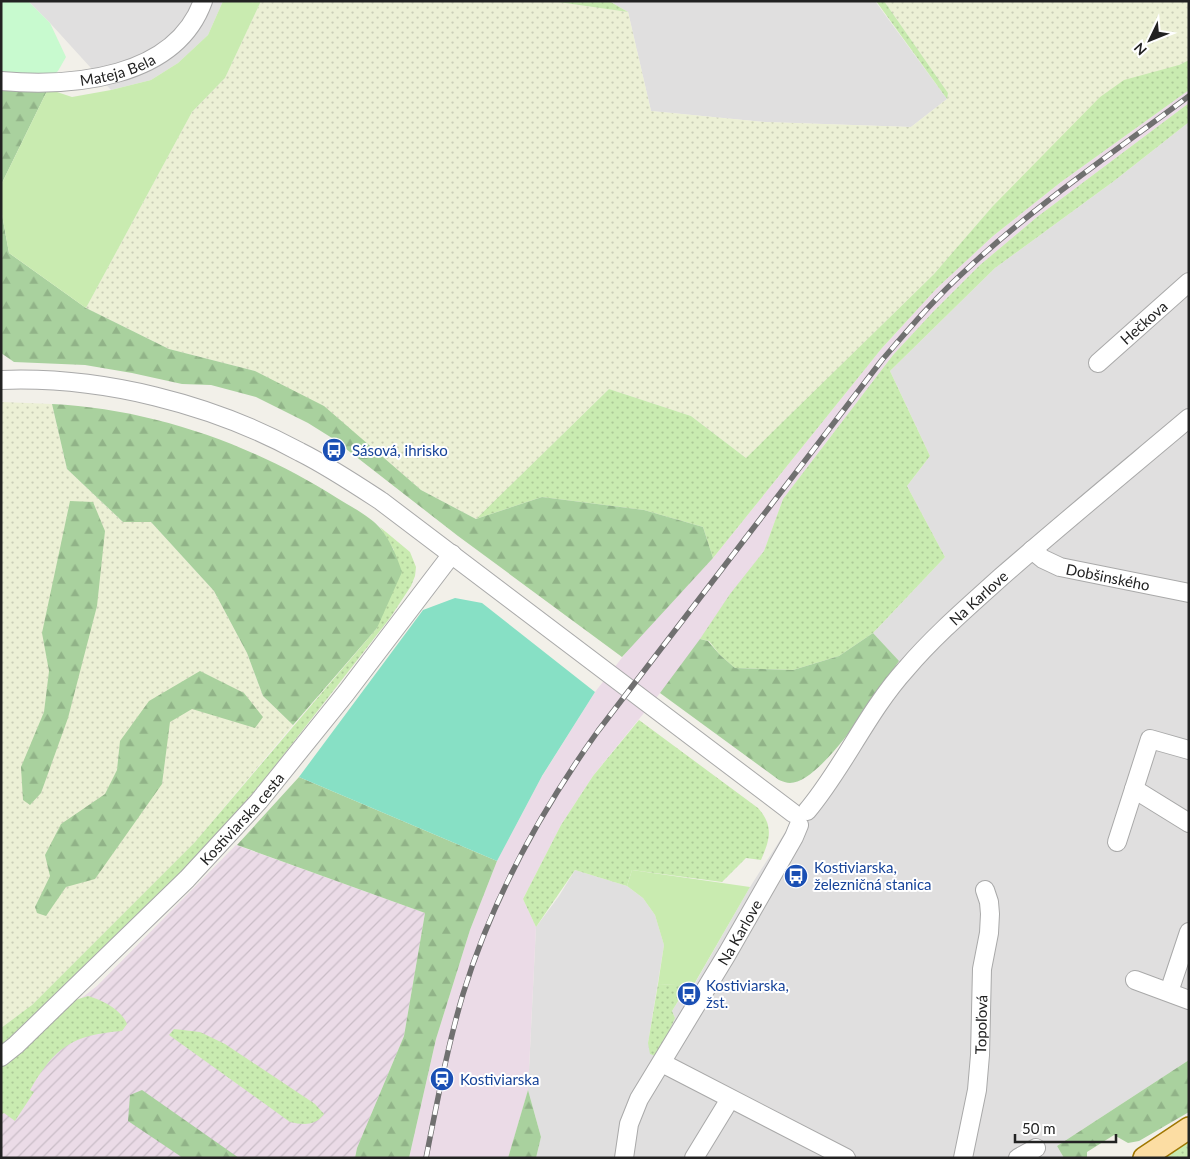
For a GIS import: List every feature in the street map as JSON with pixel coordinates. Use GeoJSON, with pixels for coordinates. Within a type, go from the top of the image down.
{"type":"FeatureCollection","features":[{"type":"Feature","properties":{"kind":"main road"},"geometry":{"type":"LineString","coordinates":[[1144,1158],[1189,1128]]}},
{"type":"Feature","properties":{"kind":"street","name":"Mateja Bela"},"geometry":{"type":"LineString","coordinates":[[1,81],[33,84],[75,81],[99,77],[143,65],[162,54],[180,39],[191,24],[203,1]]}},
{"type":"Feature","properties":{"kind":"street","name":"Hečkova"},"geometry":{"type":"LineString","coordinates":[[1098,362],[1189,282]]}},
{"type":"Feature","properties":{"kind":"street"},"geometry":{"type":"LineString","coordinates":[[1,380],[75,383],[141,393],[177,402],[253,429],[334,470],[381,501],[799,817]]}},
{"type":"Feature","properties":{"kind":"street","name":"Na Karlove"},"geometry":{"type":"LineString","coordinates":[[662,1063],[794,837],[799,817],[824,791],[886,693],[906,668],[959,614],[1189,418]]}},
{"type":"Feature","properties":{"kind":"street","name":"Dobšinského"},"geometry":{"type":"LineString","coordinates":[[1032,550],[1043,559],[1060,567],[1189,593]]}},
{"type":"Feature","properties":{"kind":"street","name":"Kostiviarska cesta"},"geometry":{"type":"LineString","coordinates":[[1,1057],[16,1045],[187,879],[260,802],[452,554]]}},
{"type":"Feature","properties":{"kind":"street"},"geometry":{"type":"LineString","coordinates":[[1117,842],[1150,739],[1189,750]]}},
{"type":"Feature","properties":{"kind":"street"},"geometry":{"type":"LineString","coordinates":[[1134,788],[1189,823]]}},
{"type":"Feature","properties":{"kind":"street","name":"Topoľová"},"geometry":{"type":"LineString","coordinates":[[963,1158],[977,1090],[980,1055],[982,969],[989,932],[990,914],[985,890]]}},
{"type":"Feature","properties":{"kind":"street"},"geometry":{"type":"LineString","coordinates":[[1168,992],[1189,932]]}},
{"type":"Feature","properties":{"kind":"street"},"geometry":{"type":"LineString","coordinates":[[1135,980],[1189,1000]]}},
{"type":"Feature","properties":{"kind":"street"},"geometry":{"type":"LineString","coordinates":[[624,1158],[632,1114],[639,1099],[662,1063],[846,1158]]}},
{"type":"Feature","properties":{"kind":"street"},"geometry":{"type":"LineString","coordinates":[[694,1158],[735,1102]]}},
{"type":"Feature","properties":{"kind":"street"},"geometry":{"type":"LineString","coordinates":[[1018,1158],[1036,1148]]}},
{"type":"Feature","properties":{"kind":"shaded area"},"geometry":{"type":"Polygon","coordinates":[[[28,1],[223,1],[208,35],[178,63],[151,80],[111,90],[28,1]]]}},
{"type":"Feature","properties":{"kind":"shaded area"},"geometry":{"type":"Polygon","coordinates":[[[609,1],[875,1],[947,99],[911,127],[765,122],[651,111],[628,12],[609,1]]]}},
{"type":"Feature","properties":{"kind":"shaded area"},"geometry":{"type":"Polygon","coordinates":[[[1189,90],[1189,103],[1037,217],[980,265],[933,312],[893,355],[783,499],[764,551],[673,677],[593,776],[561,825],[523,899],[536,927],[528,1090],[508,1158],[409,1158],[436,1039],[470,930],[497,861],[541,778],[595,692],[632,645],[713,558],[882,348],[937,288],[993,236],[1061,182],[1189,90]]]}},
{"type":"Feature","properties":{"kind":"shaded area"},"geometry":{"type":"Polygon","coordinates":[[[1189,122],[1189,1060],[1057,1146],[1064,1158],[536,1158],[541,1137],[528,1090],[536,927],[575,870],[627,886],[643,898],[655,915],[664,945],[648,1043],[675,1018],[672,1011],[688,985],[694,985],[750,887],[853,726],[899,662],[873,633],[945,557],[907,486],[930,456],[890,371],[995,268],[1114,181],[1189,122]]]}},
{"type":"Feature","properties":{"kind":"shaded area"},"geometry":{"type":"Polygon","coordinates":[[[236,845],[425,913],[404,1036],[357,1148],[355,1158],[1,1158],[1,1061],[97,986],[236,845]]]}},
{"type":"Feature","properties":{"kind":"green space"},"geometry":{"type":"Polygon","coordinates":[[[1,1],[28,1],[50,23],[66,57],[58,71],[52,76],[1,76],[1,1]]]}},
{"type":"Feature","properties":{"kind":"green space"},"geometry":{"type":"Polygon","coordinates":[[[223,1],[261,1],[225,78],[192,112],[86,308],[9,253],[1,209],[1,185],[48,89],[72,97],[151,80],[178,63],[208,35],[223,1]]]}},
{"type":"Feature","properties":{"kind":"green space"},"geometry":{"type":"Polygon","coordinates":[[[261,1],[551,1],[628,12],[651,111],[765,122],[911,127],[947,99],[948,93],[884,1],[1189,1],[1189,60],[1179,65],[992,207],[934,274],[746,458],[691,416],[609,389],[476,519],[421,490],[380,456],[255,371],[169,349],[86,308],[192,112],[225,78],[261,1]]]}},
{"type":"Feature","properties":{"kind":"green space"},"geometry":{"type":"Polygon","coordinates":[[[551,1],[609,1],[628,12],[551,1]]]}},
{"type":"Feature","properties":{"kind":"green space"},"geometry":{"type":"Polygon","coordinates":[[[876,1],[884,1],[948,93],[947,99],[876,1]]]}},
{"type":"Feature","properties":{"kind":"green space"},"geometry":{"type":"Polygon","coordinates":[[[1189,60],[1189,90],[1061,182],[993,236],[937,288],[882,348],[713,558],[703,527],[644,510],[542,497],[476,519],[609,389],[691,416],[746,458],[934,274],[992,207],[1100,97],[1124,80],[1179,65],[1189,60]]]}},
{"type":"Feature","properties":{"kind":"green space"},"geometry":{"type":"Polygon","coordinates":[[[1,86],[48,89],[1,185],[1,86]]]}},
{"type":"Feature","properties":{"kind":"green space"},"geometry":{"type":"Polygon","coordinates":[[[1189,103],[1189,122],[1114,181],[995,268],[890,371],[930,456],[907,486],[945,557],[873,633],[839,656],[793,670],[735,668],[720,655],[709,641],[700,639],[730,594],[764,551],[783,499],[893,355],[980,265],[1037,217],[1189,103]]]}},
{"type":"Feature","properties":{"kind":"green space"},"geometry":{"type":"Polygon","coordinates":[[[1,209],[9,253],[86,308],[169,349],[255,371],[324,406],[421,490],[476,519],[542,497],[644,510],[703,527],[713,558],[622,657],[458,536],[332,438],[308,423],[256,397],[211,385],[182,384],[85,365],[14,362],[1,353],[1,209]]]}},
{"type":"Feature","properties":{"kind":"green space"},"geometry":{"type":"Polygon","coordinates":[[[1,402],[52,404],[67,469],[123,522],[151,522],[214,591],[247,653],[263,696],[293,725],[195,842],[32,1005],[1,1028],[1,402]]]}},
{"type":"Feature","properties":{"kind":"green space"},"geometry":{"type":"Polygon","coordinates":[[[52,404],[127,413],[164,422],[236,446],[271,461],[354,508],[376,524],[384,533],[402,572],[377,628],[293,725],[263,696],[247,653],[214,591],[151,522],[123,522],[67,469],[52,404]]]}},
{"type":"Feature","properties":{"kind":"green space"},"geometry":{"type":"Polygon","coordinates":[[[70,501],[93,502],[105,531],[97,606],[68,718],[41,793],[30,805],[23,800],[21,767],[44,712],[49,671],[42,633],[70,501]]]}},
{"type":"Feature","properties":{"kind":"green space"},"geometry":{"type":"Polygon","coordinates":[[[380,527],[410,552],[416,567],[411,586],[390,618],[260,785],[181,874],[1,1047],[1,1028],[32,1005],[195,842],[377,628],[394,550],[380,527]]]}},
{"type":"Feature","properties":{"kind":"green space"},"geometry":{"type":"Polygon","coordinates":[[[455,598],[482,603],[595,692],[542,776],[497,861],[299,777],[423,610],[455,598]]]}},
{"type":"Feature","properties":{"kind":"green space"},"geometry":{"type":"Polygon","coordinates":[[[873,633],[899,661],[850,732],[834,751],[818,768],[803,779],[790,783],[779,780],[660,693],[700,639],[708,641],[735,668],[793,670],[839,656],[873,633]]]}},
{"type":"Feature","properties":{"kind":"green space"},"geometry":{"type":"Polygon","coordinates":[[[200,671],[244,693],[263,717],[255,728],[192,709],[170,722],[162,784],[95,879],[66,887],[46,916],[37,913],[35,907],[50,876],[45,855],[61,824],[105,794],[117,770],[120,741],[149,701],[200,671]]]}},
{"type":"Feature","properties":{"kind":"green space"},"geometry":{"type":"Polygon","coordinates":[[[639,720],[758,808],[766,821],[769,833],[767,846],[761,860],[746,858],[722,882],[632,870],[627,886],[575,870],[536,927],[523,899],[561,825],[593,776],[639,720]]]}},
{"type":"Feature","properties":{"kind":"green space"},"geometry":{"type":"Polygon","coordinates":[[[299,777],[497,861],[470,930],[436,1039],[409,1158],[355,1158],[357,1148],[404,1036],[425,913],[237,845],[299,777]]]}},
{"type":"Feature","properties":{"kind":"green space"},"geometry":{"type":"Polygon","coordinates":[[[632,870],[750,887],[693,986],[658,984],[664,945],[655,915],[643,898],[627,886],[632,870]]]}},
{"type":"Feature","properties":{"kind":"green space"},"geometry":{"type":"Polygon","coordinates":[[[658,984],[688,985],[672,1011],[675,1018],[660,1051],[655,1056],[650,1054],[648,1043],[658,984]]]}},
{"type":"Feature","properties":{"kind":"green space"},"geometry":{"type":"Polygon","coordinates":[[[88,996],[105,1003],[120,1014],[127,1024],[122,1031],[90,1036],[67,1046],[57,1053],[39,1075],[30,1090],[34,1092],[15,1121],[4,1113],[1,1115],[1,1066],[23,1049],[69,1002],[88,996]]]}},
{"type":"Feature","properties":{"kind":"green space"},"geometry":{"type":"Polygon","coordinates":[[[174,1029],[200,1032],[225,1044],[315,1104],[324,1114],[317,1121],[309,1124],[290,1122],[169,1035],[174,1029]]]}},
{"type":"Feature","properties":{"kind":"green space"},"geometry":{"type":"Polygon","coordinates":[[[1189,1060],[1189,1112],[1139,1141],[1128,1143],[1114,1135],[1087,1152],[1087,1158],[1064,1158],[1057,1146],[1189,1060]]]}},
{"type":"Feature","properties":{"kind":"green space"},"geometry":{"type":"Polygon","coordinates":[[[142,1090],[239,1158],[183,1158],[128,1121],[130,1095],[142,1090]]]}},
{"type":"Feature","properties":{"kind":"green space"},"geometry":{"type":"Polygon","coordinates":[[[528,1090],[541,1137],[536,1158],[508,1158],[528,1090]]]}},
{"type":"Feature","properties":{"kind":"green space"},"geometry":{"type":"Polygon","coordinates":[[[1189,1141],[1189,1158],[1164,1158],[1189,1141]]]}},
{"type":"Feature","properties":{"kind":"railway"},"geometry":{"type":"LineString","coordinates":[[426,1158],[457,1014],[488,924],[503,890],[537,825],[598,731],[882,360],[912,325],[954,281],[1018,224],[1074,180],[1189,96]]}},
{"type":"Feature","properties":{"kind":"place","name":"Sásová, ihrisko"},"geometry":{"type":"Point","coordinates":[334,450]}},
{"type":"Feature","properties":{"kind":"place","name":"Kostiviarska, železničná stanica"},"geometry":{"type":"Point","coordinates":[796,876]}},
{"type":"Feature","properties":{"kind":"place","name":"Kostiviarska, žst."},"geometry":{"type":"Point","coordinates":[689,994]}},
{"type":"Feature","properties":{"kind":"place","name":"Kostiviarska"},"geometry":{"type":"Point","coordinates":[442,1079]}}]}
